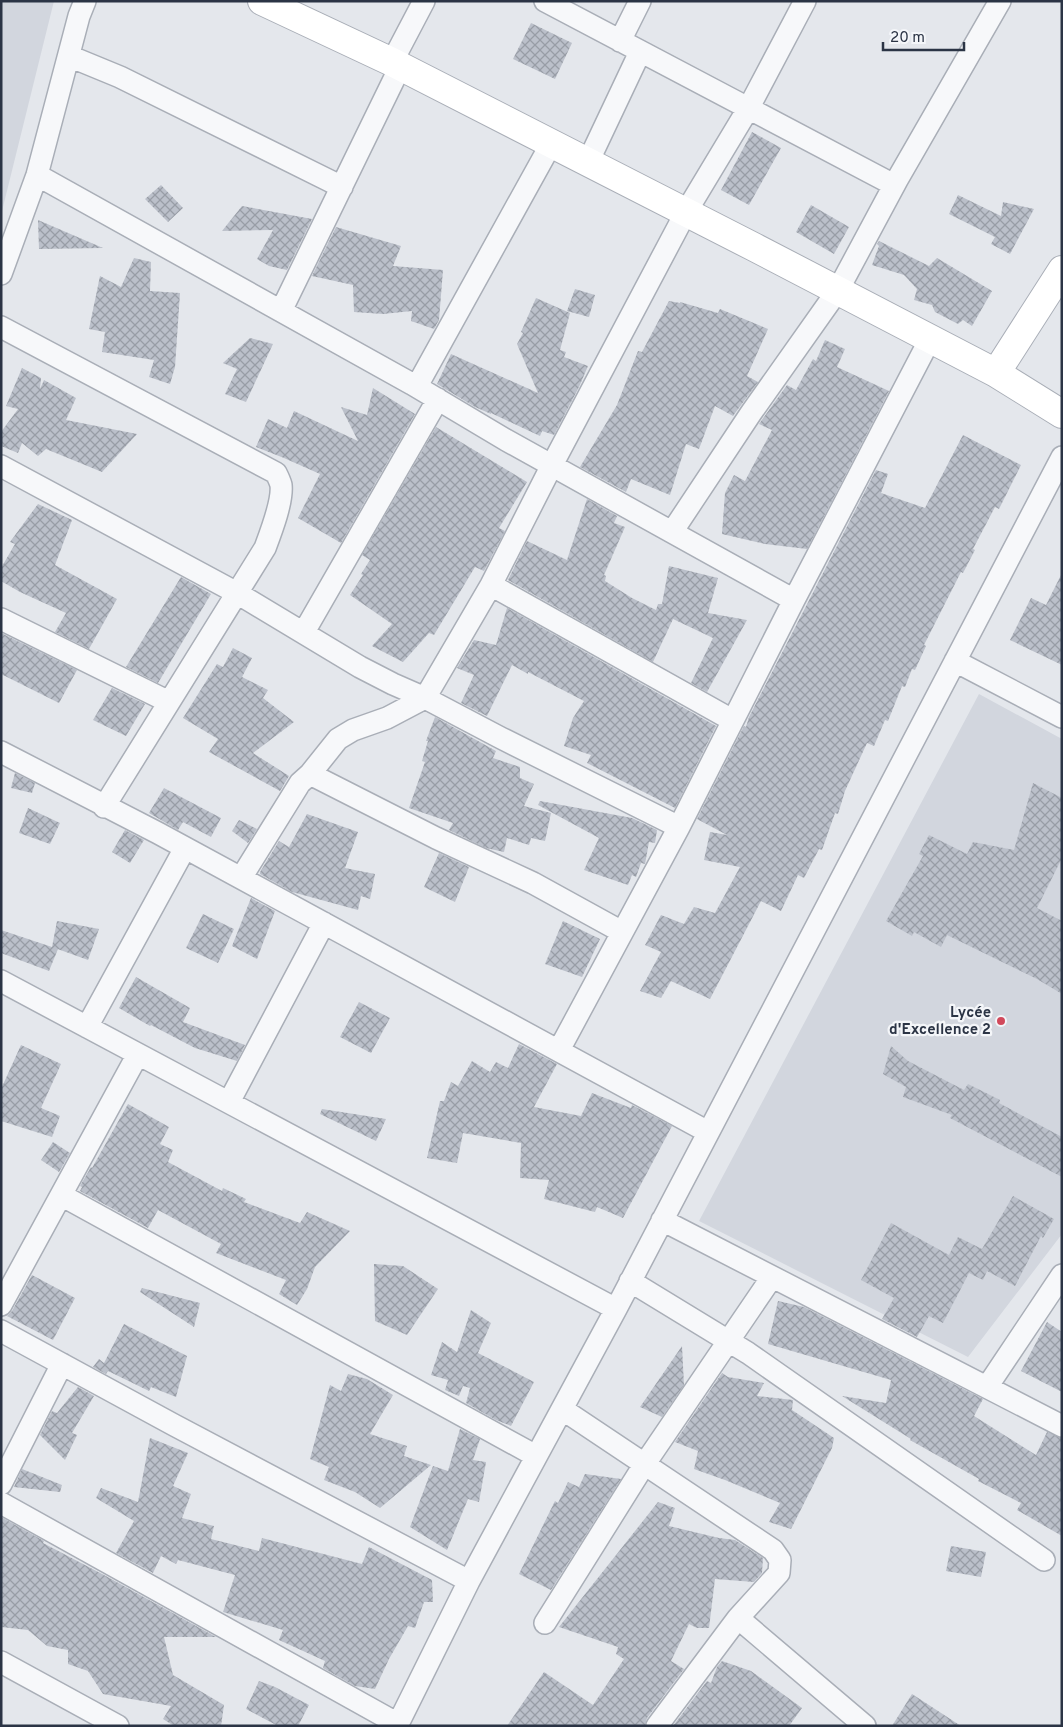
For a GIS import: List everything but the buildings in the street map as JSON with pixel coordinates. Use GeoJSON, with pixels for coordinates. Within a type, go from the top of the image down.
{"type":"FeatureCollection","features":[{"type":"Feature","properties":{"kind":"street"},"geometry":{"type":"LineString","coordinates":[[1,274],[37,175],[79,16],[85,1]]}},
{"type":"Feature","properties":{"kind":"street"},"geometry":{"type":"LineString","coordinates":[[262,1],[396,64],[838,290],[996,373],[1062,414]]}},
{"type":"Feature","properties":{"kind":"street"},"geometry":{"type":"LineString","coordinates":[[281,311],[342,187],[424,1]]}},
{"type":"Feature","properties":{"kind":"street"},"geometry":{"type":"LineString","coordinates":[[545,1],[894,185]]}},
{"type":"Feature","properties":{"kind":"street"},"geometry":{"type":"LineString","coordinates":[[620,41],[640,1]]}},
{"type":"Feature","properties":{"kind":"street"},"geometry":{"type":"LineString","coordinates":[[241,878],[300,783],[310,774],[338,739],[353,730],[387,718],[425,698],[492,585],[552,465],[686,212],[748,109],[805,1]]}},
{"type":"Feature","properties":{"kind":"street"},"geometry":{"type":"LineString","coordinates":[[672,532],[762,398],[838,290],[894,185],[1000,1]]}},
{"type":"Feature","properties":{"kind":"street"},"geometry":{"type":"LineString","coordinates":[[588,162],[640,52]]}},
{"type":"Feature","properties":{"kind":"street"},"geometry":{"type":"LineString","coordinates":[[69,56],[120,77],[342,187]]}},
{"type":"Feature","properties":{"kind":"street"},"geometry":{"type":"LineString","coordinates":[[417,386],[551,144]]}},
{"type":"Feature","properties":{"kind":"street"},"geometry":{"type":"LineString","coordinates":[[37,175],[417,386],[552,465],[794,600]]}},
{"type":"Feature","properties":{"kind":"street"},"geometry":{"type":"LineString","coordinates":[[996,373],[1062,270]]}},
{"type":"Feature","properties":{"kind":"street"},"geometry":{"type":"LineString","coordinates":[[1,327],[276,474],[281,482],[281,494],[272,530],[265,548],[104,807]]}},
{"type":"Feature","properties":{"kind":"street"},"geometry":{"type":"LineString","coordinates":[[558,1050],[679,827],[732,720],[930,339]]}},
{"type":"Feature","properties":{"kind":"street"},"geometry":{"type":"LineString","coordinates":[[304,632],[438,399]]}},
{"type":"Feature","properties":{"kind":"street"},"geometry":{"type":"LineString","coordinates":[[1,1503],[398,1725],[469,1581],[616,1308],[1062,457]]}},
{"type":"Feature","properties":{"kind":"street"},"geometry":{"type":"LineString","coordinates":[[1,466],[237,592],[360,667],[679,827]]}},
{"type":"Feature","properties":{"kind":"street"},"geometry":{"type":"LineString","coordinates":[[492,585],[732,720]]}},
{"type":"Feature","properties":{"kind":"street"},"geometry":{"type":"LineString","coordinates":[[1,619],[169,702]]}},
{"type":"Feature","properties":{"kind":"street"},"geometry":{"type":"LineString","coordinates":[[955,661],[1062,717]]}},
{"type":"Feature","properties":{"kind":"street"},"geometry":{"type":"LineString","coordinates":[[1,752],[241,878],[708,1132]]}},
{"type":"Feature","properties":{"kind":"street"},"geometry":{"type":"LineString","coordinates":[[310,774],[436,838],[532,883],[622,932]]}},
{"type":"Feature","properties":{"kind":"street"},"geometry":{"type":"LineString","coordinates":[[87,1027],[184,848]]}},
{"type":"Feature","properties":{"kind":"street"},"geometry":{"type":"LineString","coordinates":[[229,1102],[324,923]]}},
{"type":"Feature","properties":{"kind":"street"},"geometry":{"type":"LineString","coordinates":[[1,981],[616,1308]]}},
{"type":"Feature","properties":{"kind":"street"},"geometry":{"type":"LineString","coordinates":[[1,1305],[138,1054]]}},
{"type":"Feature","properties":{"kind":"street"},"geometry":{"type":"LineString","coordinates":[[61,1195],[536,1456]]}},
{"type":"Feature","properties":{"kind":"street"},"geometry":{"type":"LineString","coordinates":[[662,1220],[1062,1426]]}},
{"type":"Feature","properties":{"kind":"street"},"geometry":{"type":"LineString","coordinates":[[987,1387],[1053,1304],[1062,1275]]}},
{"type":"Feature","properties":{"kind":"street"},"geometry":{"type":"LineString","coordinates":[[545,1623],[644,1465],[772,1277]]}},
{"type":"Feature","properties":{"kind":"street"},"geometry":{"type":"LineString","coordinates":[[630,1281],[729,1342],[1044,1560]]}},
{"type":"Feature","properties":{"kind":"street"},"geometry":{"type":"LineString","coordinates":[[1,1331],[191,1435],[469,1581]]}},
{"type":"Feature","properties":{"kind":"street"},"geometry":{"type":"LineString","coordinates":[[1,1484],[62,1364]]}},
{"type":"Feature","properties":{"kind":"street"},"geometry":{"type":"LineString","coordinates":[[562,1409],[773,1550],[780,1560],[779,1573],[738,1618],[657,1726]]}},
{"type":"Feature","properties":{"kind":"street"},"geometry":{"type":"LineString","coordinates":[[738,1618],[865,1726]]}},
{"type":"Feature","properties":{"kind":"street"},"geometry":{"type":"LineString","coordinates":[[1,1662],[118,1726]]}},
{"type":"Feature","properties":{"kind":"shaded area"},"geometry":{"type":"Polygon","coordinates":[[[1,1],[54,1],[1,215],[1,1]]]}},
{"type":"Feature","properties":{"kind":"shaded area"},"geometry":{"type":"Polygon","coordinates":[[[979,694],[1062,739],[1062,1234],[968,1357],[699,1221],[979,694]]]}},
{"type":"Feature","properties":{"kind":"place","name":"Lycée d'Excellence 2"},"geometry":{"type":"Point","coordinates":[1001,1021]}}]}
